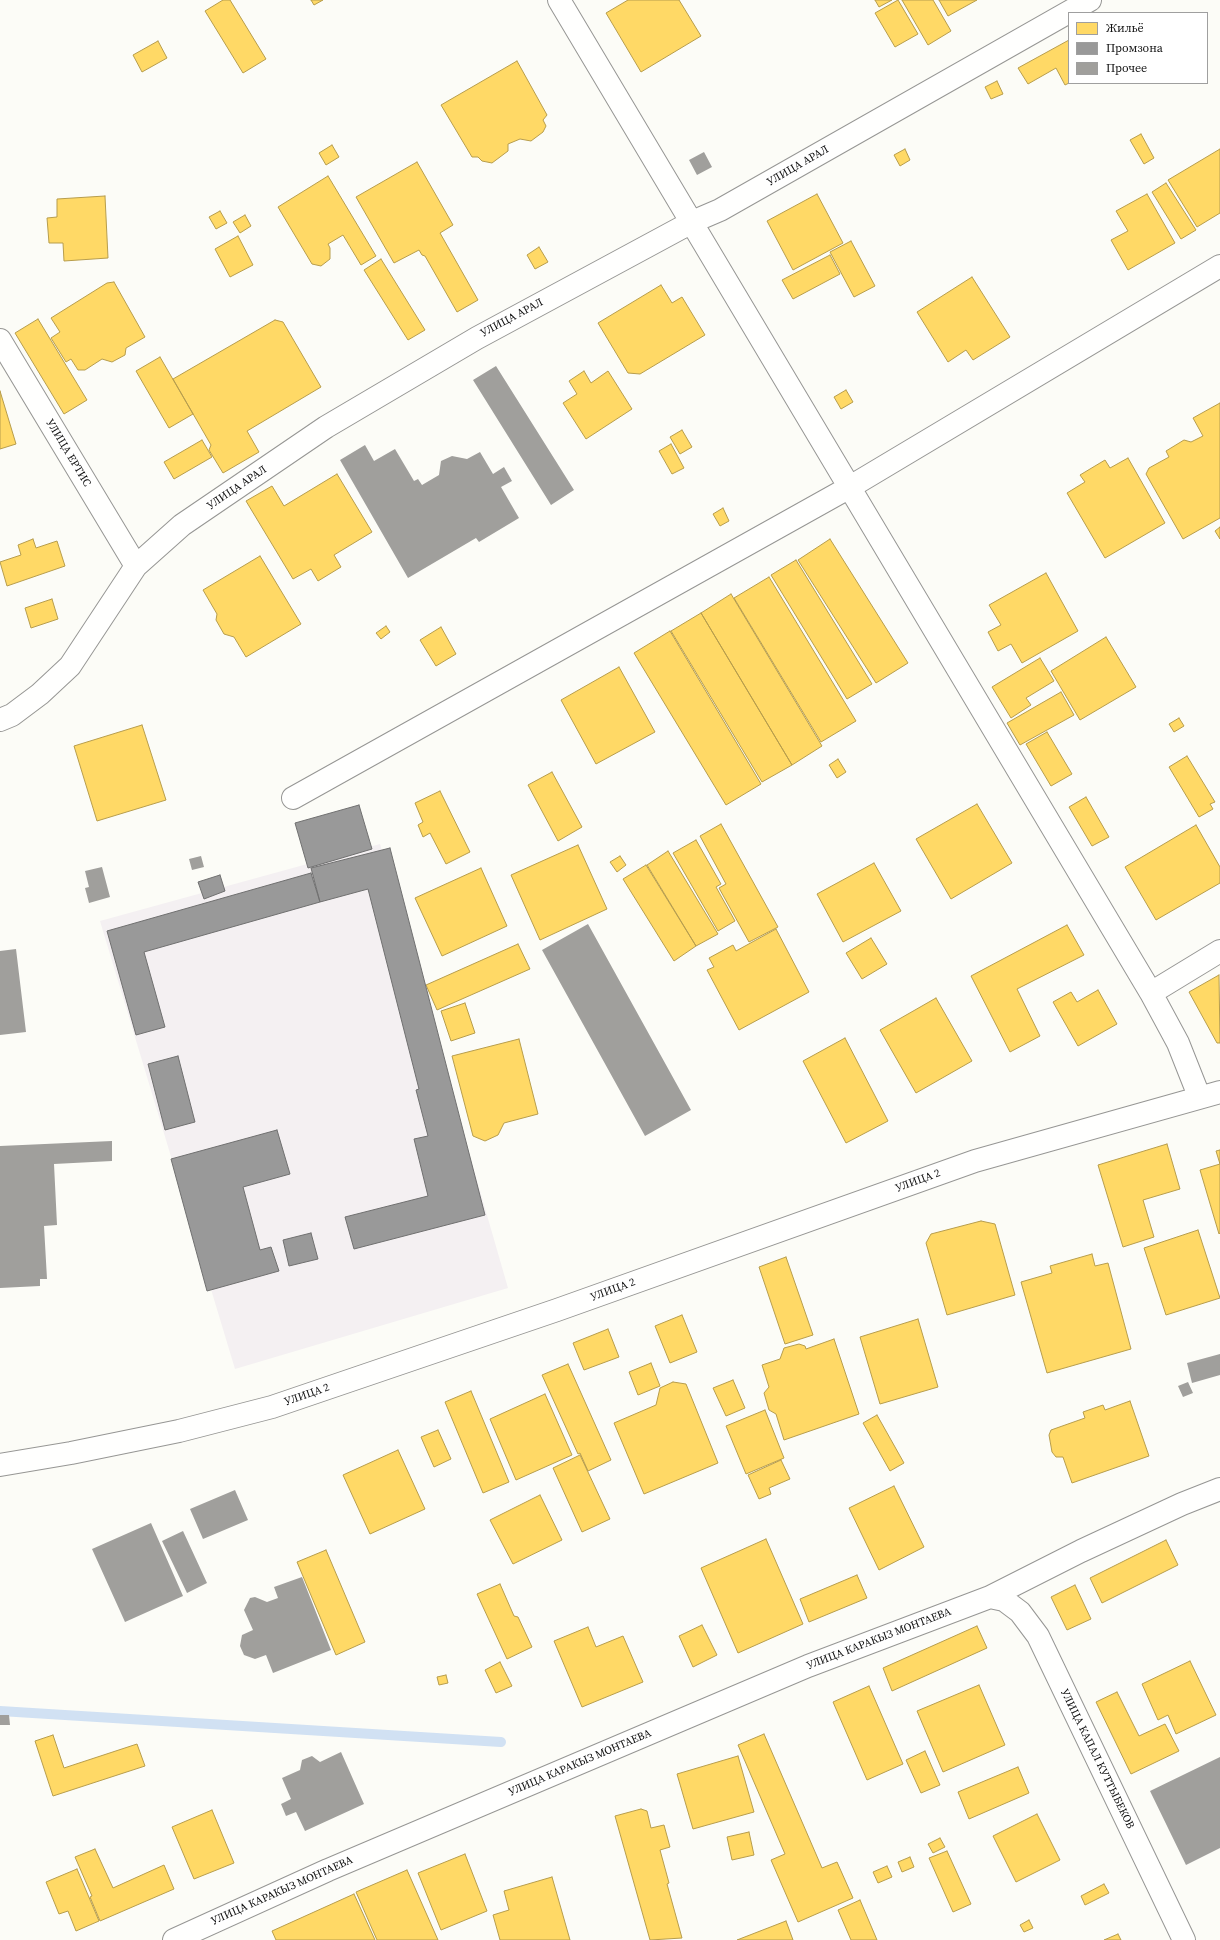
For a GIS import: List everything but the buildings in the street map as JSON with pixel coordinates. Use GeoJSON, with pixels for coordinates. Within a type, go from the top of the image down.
{"type":"FeatureCollection","features":[{"type":"Feature","properties":{"kind":"street"},"geometry":{"type":"LineString","coordinates":[[559,0],[1151,993],[1178,1043],[1210,1094]]}},
{"type":"Feature","properties":{"kind":"street","name":"УЛИЦА АРАЛ"},"geometry":{"type":"LineString","coordinates":[[1069,12],[1090,0]]}},
{"type":"Feature","properties":{"kind":"street","name":"УЛИЦА АРАЛ"},"geometry":{"type":"LineString","coordinates":[[0,720],[12,715],[40,694],[70,666],[136,566],[182,525],[326,427],[477,338],[692,222],[720,210],[1068,12]]}},
{"type":"Feature","properties":{"kind":"street"},"geometry":{"type":"LineString","coordinates":[[293,798],[850,487],[1220,266]]}},
{"type":"Feature","properties":{"kind":"street","name":"УЛИЦА ЕРТИС"},"geometry":{"type":"LineString","coordinates":[[0,340],[136,566]]}},
{"type":"Feature","properties":{"kind":"street"},"geometry":{"type":"LineString","coordinates":[[1151,993],[1220,951]]}},
{"type":"Feature","properties":{"kind":"street","name":"УЛИЦА 2"},"geometry":{"type":"LineString","coordinates":[[0,1465],[71,1453],[179,1431],[272,1407],[557,1310],[975,1161],[1210,1094]]}},
{"type":"Feature","properties":{"kind":"street","name":"УЛИЦА КАРАКЫЗ МОНТАЕВА"},"geometry":{"type":"LineString","coordinates":[[174,1940],[328,1870],[800,1669],[990,1597],[1182,1504],[1220,1489]]}},
{"type":"Feature","properties":{"kind":"street","name":"УЛИЦА КАПАЛ КУТТЫБЕКОВ"},"geometry":{"type":"LineString","coordinates":[[990,1597],[1004,1600],[1020,1612],[1038,1636],[1184,1940]]}},
{"type":"Feature","properties":{"kind":"shaded area"},"geometry":{"type":"Polygon","coordinates":[[[380,844],[508,1288],[235,1369],[100,921],[380,844]]]}},
{"type":"Feature","properties":{"kind":"waterway"},"geometry":{"type":"LineString","coordinates":[[0,1711],[501,1742]]}}]}
